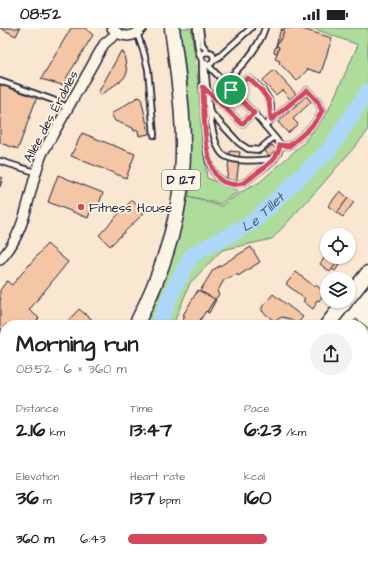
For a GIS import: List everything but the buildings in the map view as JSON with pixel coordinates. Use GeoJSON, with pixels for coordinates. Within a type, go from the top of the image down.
{"type":"FeatureCollection","features":[{"type":"Feature","properties":{"kind":"main road","name":"D 127"},"geometry":{"type":"LineString","coordinates":[[138,320],[155,284],[168,248],[176,216],[181,182],[183,164],[182,127],[172,28]]}},
{"type":"Feature","properties":{"kind":"main road"},"geometry":{"type":"LineString","coordinates":[[356,288],[368,272]]}},
{"type":"Feature","properties":{"kind":"main road"},"geometry":{"type":"LineString","coordinates":[[331,320],[340,308]]}},
{"type":"Feature","properties":{"kind":"street"},"geometry":{"type":"LineString","coordinates":[[114,30],[127,36],[139,31]]}},
{"type":"Feature","properties":{"kind":"street","name":"Allée des Érables"},"geometry":{"type":"LineString","coordinates":[[0,260],[8,252],[23,223],[35,172],[42,154],[104,44],[114,30]]}},
{"type":"Feature","properties":{"kind":"lane"},"geometry":{"type":"LineString","coordinates":[[196,28],[207,62],[207,90],[215,142],[218,150],[224,156],[240,160],[274,159]]}},
{"type":"Feature","properties":{"kind":"lane"},"geometry":{"type":"LineString","coordinates":[[200,28],[202,44],[210,52],[213,55],[207,62],[203,87],[206,144],[209,160],[215,174],[222,182],[238,185],[269,165],[279,152],[280,145],[254,113],[231,90],[207,62],[203,53],[210,52],[224,52]]}},
{"type":"Feature","properties":{"kind":"lane"},"geometry":{"type":"LineString","coordinates":[[207,62],[219,57],[251,28]]}},
{"type":"Feature","properties":{"kind":"lane"},"geometry":{"type":"LineString","coordinates":[[224,82],[254,50],[262,37],[265,28]]}},
{"type":"Feature","properties":{"kind":"lane"},"geometry":{"type":"LineString","coordinates":[[139,31],[148,69],[154,136]]}},
{"type":"Feature","properties":{"kind":"lane"},"geometry":{"type":"LineString","coordinates":[[231,90],[248,78],[253,81],[269,101],[271,120]]}},
{"type":"Feature","properties":{"kind":"lane"},"geometry":{"type":"LineString","coordinates":[[0,80],[52,100],[68,108]]}},
{"type":"Feature","properties":{"kind":"lane"},"geometry":{"type":"LineString","coordinates":[[203,87],[242,124],[254,113]]}},
{"type":"Feature","properties":{"kind":"lane"},"geometry":{"type":"LineString","coordinates":[[265,126],[307,90],[318,102],[322,111],[305,133],[289,146],[280,145]]}},
{"type":"Feature","properties":{"kind":"lane"},"geometry":{"type":"LineString","coordinates":[[204,106],[239,143],[248,149],[259,150],[274,136]]}},
{"type":"Feature","properties":{"kind":"lane"},"geometry":{"type":"LineString","coordinates":[[0,160],[35,172]]}},
{"type":"Feature","properties":{"kind":"shaded area"},"geometry":{"type":"Polygon","coordinates":[[[0,28],[312,28],[358,45],[328,111],[304,143],[260,182],[243,191],[221,206],[184,196],[178,239],[159,296],[147,320],[0,320],[0,28]]]}},
{"type":"Feature","properties":{"kind":"shaded area"},"geometry":{"type":"Polygon","coordinates":[[[368,131],[368,284],[356,299],[356,272],[320,272],[320,308],[349,308],[340,320],[175,320],[190,283],[222,250],[272,239],[320,187],[368,131]]]}},
{"type":"Feature","properties":{"kind":"green space"},"geometry":{"type":"Polygon","coordinates":[[[180,28],[191,28],[199,89],[202,137],[207,178],[239,191],[220,204],[189,196],[190,153],[187,81],[180,28]]]}},
{"type":"Feature","properties":{"kind":"green space"},"geometry":{"type":"Polygon","coordinates":[[[312,28],[368,28],[368,131],[320,187],[272,239],[222,250],[190,283],[175,320],[147,320],[159,296],[178,239],[184,196],[221,206],[243,191],[260,182],[304,143],[328,111],[358,45],[312,28]]]}},
{"type":"Feature","properties":{"kind":"waterway","name":"Le Tillet"},"geometry":{"type":"LineString","coordinates":[[160,320],[174,288],[192,255],[253,222],[330,149],[368,91]]}},
{"type":"Feature","properties":{"kind":"place","name":"Fitness House"},"geometry":{"type":"Point","coordinates":[81,207]}},
{"type":"Feature","properties":{"kind":"route"},"geometry":{"type":"LineString","coordinates":[[248,78],[253,81],[269,101],[271,106],[271,120],[307,90],[318,102],[322,111],[305,133],[289,146],[280,145],[279,152],[269,165],[250,179],[238,185],[222,182],[218,178],[209,160],[206,144],[203,87],[242,124],[254,113],[231,90],[248,78]]}}]}
